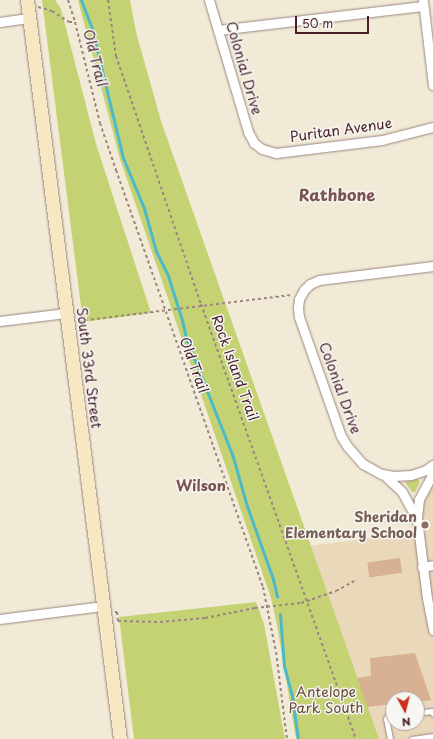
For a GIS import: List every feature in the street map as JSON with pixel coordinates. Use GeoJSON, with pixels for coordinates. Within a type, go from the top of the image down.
{"type":"FeatureCollection","features":[{"type":"Feature","properties":{"kind":"main road","name":"South 33rd Street"},"geometry":{"type":"LineString","coordinates":[[28,8],[120,739]]}},
{"type":"Feature","properties":{"kind":"street","name":"Colonial Drive"},"geometry":{"type":"LineString","coordinates":[[209,0],[248,132],[254,143]]}},
{"type":"Feature","properties":{"kind":"street"},"geometry":{"type":"LineString","coordinates":[[218,30],[423,3],[433,85]]}},
{"type":"Feature","properties":{"kind":"street"},"geometry":{"type":"LineString","coordinates":[[0,22],[28,8]]}},
{"type":"Feature","properties":{"kind":"street","name":"Puritan Avenue"},"geometry":{"type":"LineString","coordinates":[[254,143],[262,149],[276,152],[382,140],[433,127]]}},
{"type":"Feature","properties":{"kind":"street"},"geometry":{"type":"LineString","coordinates":[[301,295],[310,284],[319,280],[433,266]]}},
{"type":"Feature","properties":{"kind":"street","name":"Colonial Drive"},"geometry":{"type":"LineString","coordinates":[[301,295],[298,308],[299,317],[341,436],[348,447],[363,464],[382,474],[402,492],[417,519]]}},
{"type":"Feature","properties":{"kind":"street"},"geometry":{"type":"LineString","coordinates":[[0,321],[67,317]]}},
{"type":"Feature","properties":{"kind":"street","name":"Colonial Drive"},"geometry":{"type":"LineString","coordinates":[[382,474],[394,476],[411,475],[426,470],[433,465]]}},
{"type":"Feature","properties":{"kind":"street"},"geometry":{"type":"LineString","coordinates":[[433,473],[419,499],[417,519],[422,567],[433,630]]}},
{"type":"Feature","properties":{"kind":"street"},"geometry":{"type":"LineString","coordinates":[[422,567],[433,565]]}},
{"type":"Feature","properties":{"kind":"street"},"geometry":{"type":"LineString","coordinates":[[0,618],[104,610]]}},
{"type":"Feature","properties":{"kind":"lane"},"geometry":{"type":"LineString","coordinates":[[412,739],[433,736]]}},
{"type":"Feature","properties":{"kind":"path","name":"Old Trail"},"geometry":{"type":"LineString","coordinates":[[68,0],[75,22],[100,123],[164,310],[252,554],[268,607],[276,652],[287,739]]}},
{"type":"Feature","properties":{"kind":"path","name":"Rock Island Trail"},"geometry":{"type":"LineString","coordinates":[[108,0],[116,56],[201,304],[356,739]]}},
{"type":"Feature","properties":{"kind":"path"},"geometry":{"type":"LineString","coordinates":[[28,8],[41,7],[52,11],[69,22],[75,22]]}},
{"type":"Feature","properties":{"kind":"path"},"geometry":{"type":"LineString","coordinates":[[67,317],[164,310],[201,304],[301,295]]}},
{"type":"Feature","properties":{"kind":"path"},"geometry":{"type":"LineString","coordinates":[[104,610],[117,612],[118,621],[168,621],[204,618],[255,608],[292,605],[336,591],[354,581]]}},
{"type":"Feature","properties":{"kind":"shaded area"},"geometry":{"type":"Polygon","coordinates":[[[433,473],[433,739],[379,739],[309,546],[418,532],[417,519],[433,473]]]}},
{"type":"Feature","properties":{"kind":"green space"},"geometry":{"type":"Polygon","coordinates":[[[42,0],[55,0],[61,9],[96,144],[151,313],[83,322],[42,0]]]}},
{"type":"Feature","properties":{"kind":"green space","name":"Antelope Park South"},"geometry":{"type":"Polygon","coordinates":[[[78,0],[130,0],[136,32],[161,121],[379,739],[296,739],[271,598],[120,159],[78,0]]]}},
{"type":"Feature","properties":{"kind":"green space"},"geometry":{"type":"Polygon","coordinates":[[[418,479],[420,482],[415,492],[412,492],[405,482],[418,479]]]}},
{"type":"Feature","properties":{"kind":"green space","name":"Antelope Park South"},"geometry":{"type":"Polygon","coordinates":[[[256,602],[264,624],[285,739],[134,739],[119,617],[256,602]]]}},
{"type":"Feature","properties":{"kind":"building"},"geometry":{"type":"Polygon","coordinates":[[[400,558],[402,573],[369,577],[367,563],[400,558]]]}},
{"type":"Feature","properties":{"kind":"building"},"geometry":{"type":"Polygon","coordinates":[[[415,653],[431,700],[425,701],[425,691],[385,691],[385,705],[367,707],[357,678],[371,676],[370,658],[415,653]]]}},
{"type":"Feature","properties":{"kind":"waterway"},"geometry":{"type":"LineString","coordinates":[[81,0],[92,29],[123,158],[144,208],[156,251],[168,276],[186,338],[233,457],[247,506],[273,579],[277,597]]}},
{"type":"Feature","properties":{"kind":"waterway"},"geometry":{"type":"LineString","coordinates":[[280,614],[284,666],[292,696],[298,739]]}},
{"type":"Feature","properties":{"kind":"place","name":"Sheridan Elementary School"},"geometry":{"type":"Point","coordinates":[425,525]}},
{"type":"Feature","properties":{"kind":"district","name":"Rathbone"},"geometry":{"type":"Point","coordinates":[337,194]}},
{"type":"Feature","properties":{"kind":"district","name":"Wilson"},"geometry":{"type":"Point","coordinates":[201,485]}}]}
